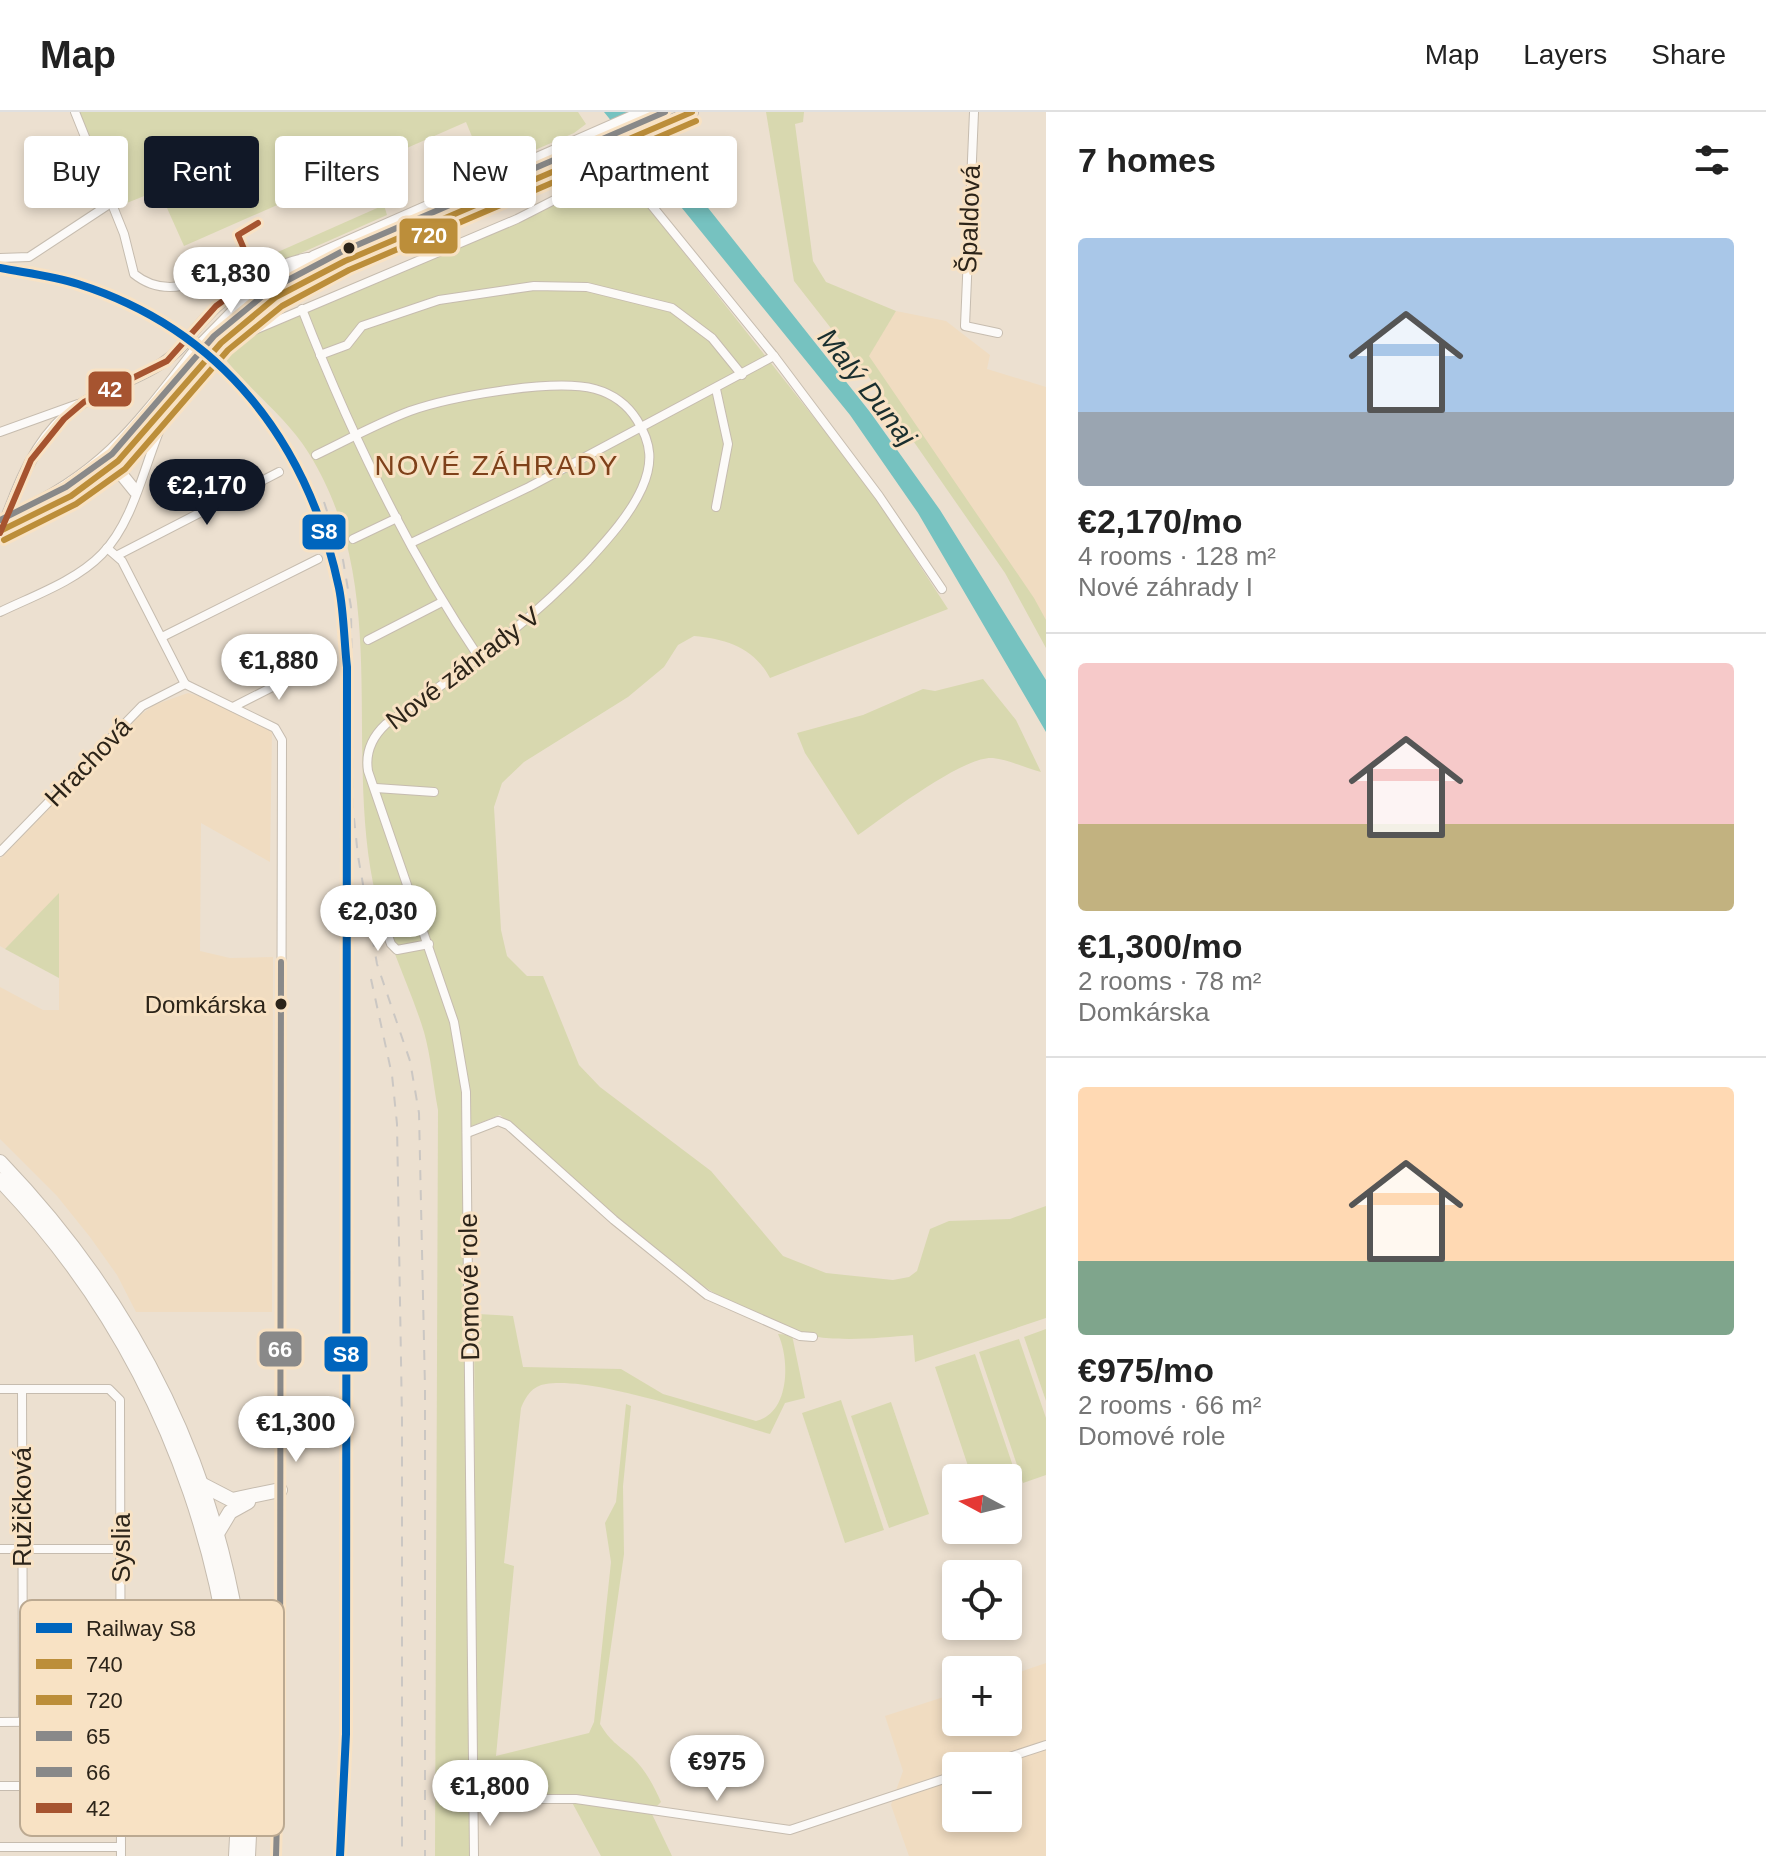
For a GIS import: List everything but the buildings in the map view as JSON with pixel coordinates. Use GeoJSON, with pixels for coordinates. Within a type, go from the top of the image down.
{"type":"FeatureCollection","features":[{"type":"Feature","properties":{"kind":"highway"},"geometry":{"type":"LineString","coordinates":[[0,1162],[60,1228],[123,1318],[167,1399],[203,1485],[234,1600]]}},
{"type":"Feature","properties":{"kind":"highway"},"geometry":{"type":"LineString","coordinates":[[0,1180],[48,1234],[118,1334],[151,1394],[191,1489],[216,1573],[221,1600]]}},
{"type":"Feature","properties":{"kind":"highway"},"geometry":{"type":"LineString","coordinates":[[203,1485],[232,1500],[280,1492]]}},
{"type":"Feature","properties":{"kind":"highway"},"geometry":{"type":"LineString","coordinates":[[218,1532],[235,1508],[280,1492]]}},
{"type":"Feature","properties":{"kind":"highway"},"geometry":{"type":"LineString","coordinates":[[236,1856],[237,1836]]}},
{"type":"Feature","properties":{"kind":"highway"},"geometry":{"type":"LineString","coordinates":[[248,1856],[249,1836]]}},
{"type":"Feature","properties":{"kind":"main road"},"geometry":{"type":"LineString","coordinates":[[8,525],[97,466],[126,438],[244,301],[314,257],[644,112]]}},
{"type":"Feature","properties":{"kind":"main road"},"geometry":{"type":"LineString","coordinates":[[8,525],[67,500],[107,471],[173,401],[201,348],[265,305],[320,275],[692,112]]}},
{"type":"Feature","properties":{"kind":"main road"},"geometry":{"type":"LineString","coordinates":[[107,471],[122,475],[135,491]]}},
{"type":"Feature","properties":{"kind":"street"},"geometry":{"type":"LineString","coordinates":[[75,112],[84,136]]}},
{"type":"Feature","properties":{"kind":"street","name":"Špaldová"},"geometry":{"type":"LineString","coordinates":[[974,112],[965,326],[998,333]]}},
{"type":"Feature","properties":{"kind":"street"},"geometry":{"type":"LineString","coordinates":[[0,432],[84,402],[201,348],[517,219],[617,168],[631,180],[774,356],[879,496],[942,589]]}},
{"type":"Feature","properties":{"kind":"street"},"geometry":{"type":"LineString","coordinates":[[0,258],[29,257],[103,208]]}},
{"type":"Feature","properties":{"kind":"street"},"geometry":{"type":"LineString","coordinates":[[113,208],[134,274],[156,287],[179,288],[248,258],[256,277]]}},
{"type":"Feature","properties":{"kind":"street"},"geometry":{"type":"LineString","coordinates":[[201,348],[222,300],[256,277],[314,257]]}},
{"type":"Feature","properties":{"kind":"street"},"geometry":{"type":"LineString","coordinates":[[320,355],[347,345],[362,326],[439,300],[534,286],[587,287],[672,308],[712,338],[742,375]]}},
{"type":"Feature","properties":{"kind":"street"},"geometry":{"type":"LineString","coordinates":[[302,309],[320,355],[397,518],[442,602],[480,659]]}},
{"type":"Feature","properties":{"kind":"street"},"geometry":{"type":"LineString","coordinates":[[411,543],[529,487],[774,356]]}},
{"type":"Feature","properties":{"kind":"street"},"geometry":{"type":"LineString","coordinates":[[316,455],[413,410],[469,396],[576,388],[598,390],[623,402],[642,427]]}},
{"type":"Feature","properties":{"kind":"street"},"geometry":{"type":"LineString","coordinates":[[716,389],[728,444],[716,507]]}},
{"type":"Feature","properties":{"kind":"street"},"geometry":{"type":"LineString","coordinates":[[1,611],[79,572],[107,548],[173,401]]}},
{"type":"Feature","properties":{"kind":"street"},"geometry":{"type":"LineString","coordinates":[[8,525],[15,495],[40,446],[84,402]]}},
{"type":"Feature","properties":{"kind":"street","name":"Nové záhrady V"},"geometry":{"type":"LineString","coordinates":[[376,788],[367,760],[371,743],[380,729],[480,659],[547,604],[607,539],[635,502],[650,462],[650,448],[642,427]]}},
{"type":"Feature","properties":{"kind":"street"},"geometry":{"type":"LineString","coordinates":[[118,555],[279,472]]}},
{"type":"Feature","properties":{"kind":"street"},"geometry":{"type":"LineString","coordinates":[[353,539],[397,518]]}},
{"type":"Feature","properties":{"kind":"street"},"geometry":{"type":"LineString","coordinates":[[107,548],[118,555],[185,684],[275,728],[282,740],[279,1600]]}},
{"type":"Feature","properties":{"kind":"street"},"geometry":{"type":"LineString","coordinates":[[162,637],[318,559]]}},
{"type":"Feature","properties":{"kind":"street"},"geometry":{"type":"LineString","coordinates":[[368,640],[442,602]]}},
{"type":"Feature","properties":{"kind":"street"},"geometry":{"type":"LineString","coordinates":[[233,707],[310,668]]}},
{"type":"Feature","properties":{"kind":"street","name":"Hrachová"},"geometry":{"type":"LineString","coordinates":[[0,852],[142,706],[185,684]]}},
{"type":"Feature","properties":{"kind":"street"},"geometry":{"type":"LineString","coordinates":[[376,788],[434,792]]}},
{"type":"Feature","properties":{"kind":"street","name":"Domové role"},"geometry":{"type":"LineString","coordinates":[[376,788],[429,944],[460,1049],[467,1133],[474,1856]]}},
{"type":"Feature","properties":{"kind":"street"},"geometry":{"type":"LineString","coordinates":[[371,890],[391,944],[397,950],[429,944]]}},
{"type":"Feature","properties":{"kind":"street"},"geometry":{"type":"LineString","coordinates":[[467,1133],[498,1121],[508,1125],[614,1220],[707,1295],[800,1336],[813,1337]]}},
{"type":"Feature","properties":{"kind":"street"},"geometry":{"type":"LineString","coordinates":[[0,1389],[22,1389]]}},
{"type":"Feature","properties":{"kind":"street","name":"Syslia"},"geometry":{"type":"LineString","coordinates":[[22,1389],[109,1389],[120,1400],[121,1600]]}},
{"type":"Feature","properties":{"kind":"street","name":"Ružičková"},"geometry":{"type":"LineString","coordinates":[[22,1389],[22,1600]]}},
{"type":"Feature","properties":{"kind":"street"},"geometry":{"type":"LineString","coordinates":[[0,1549],[121,1549]]}},
{"type":"Feature","properties":{"kind":"street"},"geometry":{"type":"LineString","coordinates":[[0,1722],[20,1721]]}},
{"type":"Feature","properties":{"kind":"street"},"geometry":{"type":"LineString","coordinates":[[1022,1753],[1046,1745]]}},
{"type":"Feature","properties":{"kind":"street"},"geometry":{"type":"LineString","coordinates":[[474,1799],[576,1799],[790,1830],[942,1780]]}},
{"type":"Feature","properties":{"kind":"street"},"geometry":{"type":"LineString","coordinates":[[276,1836],[276,1856]]}},
{"type":"Feature","properties":{"kind":"street"},"geometry":{"type":"LineString","coordinates":[[0,1847],[121,1852]]}},
{"type":"Feature","properties":{"kind":"shaded area"},"geometry":{"type":"Polygon","coordinates":[[[896,311],[946,321],[990,355],[987,369],[1046,387],[1046,620],[868,355],[896,311]]]}},
{"type":"Feature","properties":{"kind":"shaded area"},"geometry":{"type":"Polygon","coordinates":[[[188,693],[206,698],[272,732],[270,862],[201,823],[200,951],[230,958],[273,957],[272,1312],[136,1312],[117,1275],[90,1237],[57,1196],[0,1139],[0,987],[43,1010],[59,1010],[59,895],[5,949],[0,946],[0,859],[139,716],[154,705],[188,693]]]}},
{"type":"Feature","properties":{"kind":"shaded area"},"geometry":{"type":"Polygon","coordinates":[[[1046,1663],[1046,1856],[909,1856],[891,1805],[903,1771],[885,1716],[942,1698],[942,1736],[1022,1736],[1022,1671],[1046,1663]]]}},
{"type":"Feature","properties":{"kind":"green space"},"geometry":{"type":"Polygon","coordinates":[[[79,112],[578,112],[586,124],[567,136],[552,136],[552,143],[536,150],[536,136],[472,136],[466,122],[434,136],[424,136],[424,140],[408,148],[408,136],[275,136],[275,206],[184,246],[167,208],[259,208],[259,136],[144,136],[144,196],[128,203],[128,136],[89,136],[79,112]]]}},
{"type":"Feature","properties":{"kind":"green space"},"geometry":{"type":"Polygon","coordinates":[[[766,112],[804,112],[803,122],[795,124],[813,261],[826,282],[896,311],[869,356],[1034,598],[1046,620],[1046,648],[1005,573],[866,373],[794,281],[766,112]]]}},
{"type":"Feature","properties":{"kind":"green space"},"geometry":{"type":"Polygon","coordinates":[[[552,157],[552,164],[536,171],[536,165],[552,157]]]}},
{"type":"Feature","properties":{"kind":"green space"},"geometry":{"type":"Polygon","coordinates":[[[552,206],[649,208],[868,486],[948,609],[770,678],[748,652],[718,640],[694,636],[678,645],[664,667],[628,697],[524,762],[502,783],[494,807],[501,930],[507,956],[527,976],[543,976],[579,1065],[600,1087],[711,1171],[783,1256],[826,1273],[893,1280],[909,1277],[917,1271],[930,1229],[949,1221],[1010,1219],[1046,1206],[1046,1318],[915,1362],[913,1335],[841,1339],[798,1333],[759,1318],[680,1270],[602,1207],[500,1115],[464,1129],[469,1381],[470,1856],[435,1856],[438,1110],[424,1032],[383,921],[373,883],[363,774],[358,608],[349,554],[333,502],[308,452],[220,352],[238,339],[552,206]]]}},
{"type":"Feature","properties":{"kind":"green space"},"geometry":{"type":"Polygon","coordinates":[[[377,208],[385,208],[387,215],[265,269],[262,259],[377,208]]]}},
{"type":"Feature","properties":{"kind":"green space"},"geometry":{"type":"Polygon","coordinates":[[[439,208],[454,208],[382,240],[379,235],[439,208]]]}},
{"type":"Feature","properties":{"kind":"green space"},"geometry":{"type":"Polygon","coordinates":[[[365,240],[368,248],[291,285],[238,321],[209,349],[129,446],[115,460],[102,467],[184,369],[237,314],[282,282],[365,240]]]}},
{"type":"Feature","properties":{"kind":"green space"},"geometry":{"type":"Polygon","coordinates":[[[983,679],[1016,720],[1041,772],[999,759],[980,760],[944,776],[858,835],[805,753],[797,733],[863,715],[923,689],[935,691],[983,679]]]}},
{"type":"Feature","properties":{"kind":"green space"},"geometry":{"type":"Polygon","coordinates":[[[59,893],[59,978],[5,949],[59,893]]]}},
{"type":"Feature","properties":{"kind":"green space"},"geometry":{"type":"Polygon","coordinates":[[[474,1290],[478,1314],[513,1316],[523,1367],[621,1369],[663,1394],[756,1421],[767,1416],[781,1397],[785,1370],[778,1334],[792,1335],[805,1398],[785,1403],[770,1434],[656,1400],[568,1383],[546,1384],[533,1389],[521,1408],[504,1563],[514,1566],[496,1756],[589,1733],[594,1722],[611,1562],[605,1523],[616,1502],[626,1404],[631,1406],[623,1486],[624,1554],[600,1724],[611,1739],[637,1762],[652,1784],[661,1802],[651,1812],[672,1856],[601,1856],[568,1795],[476,1795],[474,1290]]]}},
{"type":"Feature","properties":{"kind":"green space"},"geometry":{"type":"Polygon","coordinates":[[[1046,1329],[1046,1401],[1024,1337],[1046,1329]]]}},
{"type":"Feature","properties":{"kind":"green space"},"geometry":{"type":"Polygon","coordinates":[[[1019,1339],[1046,1418],[1046,1475],[1023,1483],[1022,1464],[1017,1464],[979,1352],[1019,1339]]]}},
{"type":"Feature","properties":{"kind":"green space"},"geometry":{"type":"Polygon","coordinates":[[[975,1354],[1012,1464],[967,1464],[935,1367],[975,1354]]]}},
{"type":"Feature","properties":{"kind":"green space"},"geometry":{"type":"Polygon","coordinates":[[[841,1400],[884,1530],[845,1543],[802,1413],[841,1400]]]}},
{"type":"Feature","properties":{"kind":"green space"},"geometry":{"type":"Polygon","coordinates":[[[891,1402],[929,1514],[889,1528],[851,1416],[891,1402]]]}},
{"type":"Feature","properties":{"kind":"water"},"geometry":{"type":"Polygon","coordinates":[[[604,112],[632,112],[651,136],[623,136],[604,112]]]}},
{"type":"Feature","properties":{"kind":"water"},"geometry":{"type":"Polygon","coordinates":[[[682,208],[708,208],[870,412],[940,510],[1046,680],[1046,732],[918,513],[850,415],[682,208]]]}},
{"type":"Feature","properties":{"kind":"railway"},"geometry":{"type":"LineString","coordinates":[[324,502],[343,560],[351,607],[353,809],[358,856],[377,964],[410,1061],[419,1113],[425,1388],[425,1856]]}},
{"type":"Feature","properties":{"kind":"railway"},"geometry":{"type":"LineString","coordinates":[[371,979],[392,1075],[397,1124],[402,1419],[402,1856]]}},
{"type":"Feature","properties":{"kind":"rail line","name":"S8"},"geometry":{"type":"LineString","coordinates":[[0,268],[69,281],[129,304],[175,330],[216,362],[251,398],[281,440],[305,485],[325,535],[339,588],[347,667],[346,1734],[340,1856]]}},
{"type":"Feature","properties":{"kind":"transit line","name":"65"},"geometry":{"type":"LineString","coordinates":[[0,520],[66,487],[112,454],[214,336],[271,289],[341,252],[665,112]]}},
{"type":"Feature","properties":{"kind":"transit line","name":"740"},"geometry":{"type":"LineString","coordinates":[[0,531],[71,496],[118,461],[221,343],[276,297],[345,261],[692,112]]}},
{"type":"Feature","properties":{"kind":"transit line","name":"720"},"geometry":{"type":"LineString","coordinates":[[4,540],[76,504],[125,469],[228,350],[282,306],[349,270],[696,121]]}},
{"type":"Feature","properties":{"kind":"transit line","name":"42"},"geometry":{"type":"LineString","coordinates":[[256,277],[238,235],[258,223]]}},
{"type":"Feature","properties":{"kind":"transit line","name":"42"},"geometry":{"type":"LineString","coordinates":[[0,533],[31,460],[64,419],[84,402],[167,361],[216,306],[256,277]]}},
{"type":"Feature","properties":{"kind":"transit line","name":"66"},"geometry":{"type":"LineString","coordinates":[[280,1600],[281,962]]}},
{"type":"Feature","properties":{"kind":"transit line","name":"66"},"geometry":{"type":"LineString","coordinates":[[276,1856],[277,1836]]}},
{"type":"Feature","properties":{"kind":"place","name":"Domkárska"},"geometry":{"type":"Point","coordinates":[281,1004]}},
{"type":"Feature","properties":{"kind":"district","name":"NOVÉ ZÁHRADY"},"geometry":{"type":"Point","coordinates":[497,465]}},
{"type":"Feature","properties":{"kind":"water label","name":"Malý Dunaj"},"geometry":{"type":"Point","coordinates":[867,387]}}]}
